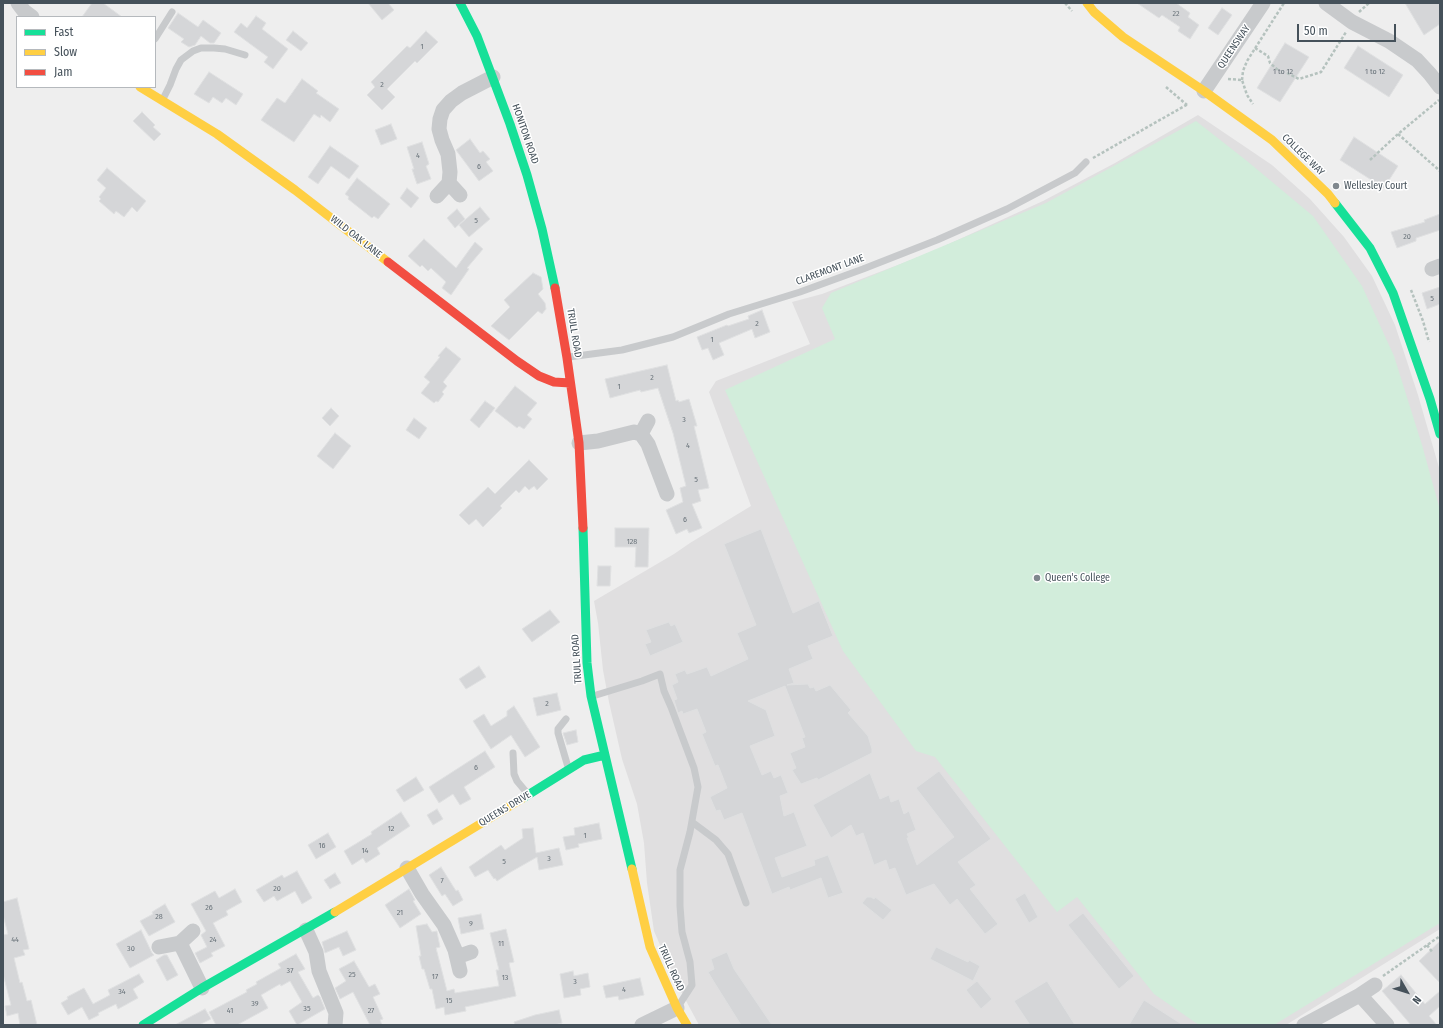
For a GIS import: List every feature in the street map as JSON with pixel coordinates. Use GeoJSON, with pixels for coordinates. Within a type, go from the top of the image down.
{"type":"FeatureCollection","features":[{"type":"Feature","properties":{"kind":"street"},"geometry":{"type":"LineString","coordinates":[[18,3],[24,11],[31,16]]}},
{"type":"Feature","properties":{"kind":"street","name":"HONITON ROAD"},"geometry":{"type":"LineString","coordinates":[[460,3],[477,36],[493,77],[527,175],[553,277]]}},
{"type":"Feature","properties":{"kind":"street","name":"COLLEGE WAY"},"geometry":{"type":"LineString","coordinates":[[1087,3],[1094,12],[1123,37],[1204,91],[1272,140],[1328,194],[1370,248],[1393,293],[1435,397],[1440,434]]}},
{"type":"Feature","properties":{"kind":"street","name":"QUEENSWAY"},"geometry":{"type":"LineString","coordinates":[[1204,91],[1263,3]]}},
{"type":"Feature","properties":{"kind":"street"},"geometry":{"type":"LineString","coordinates":[[1326,3],[1352,22],[1389,41],[1417,60],[1440,87]]}},
{"type":"Feature","properties":{"kind":"street"},"geometry":{"type":"LineString","coordinates":[[437,196],[449,183],[450,172],[448,154],[439,129],[440,119],[444,110],[451,101],[462,93],[493,77]]}},
{"type":"Feature","properties":{"kind":"street","name":"WILD OAK LANE"},"geometry":{"type":"LineString","coordinates":[[142,88],[217,134],[295,190],[517,361],[539,376],[554,382],[570,383]]}},
{"type":"Feature","properties":{"kind":"street"},"geometry":{"type":"LineString","coordinates":[[449,183],[460,195]]}},
{"type":"Feature","properties":{"kind":"street","name":"TRULL ROAD"},"geometry":{"type":"LineString","coordinates":[[553,277],[567,358],[578,443],[583,517],[587,663],[591,696],[650,947],[677,1008],[687,1025]]}},
{"type":"Feature","properties":{"kind":"street"},"geometry":{"type":"LineString","coordinates":[[578,443],[598,441],[644,428],[648,444],[667,494]]}},
{"type":"Feature","properties":{"kind":"street","name":"QUEENS DRIVE"},"geometry":{"type":"LineString","coordinates":[[143,1025],[202,988],[306,930],[584,760],[605,755]]}},
{"type":"Feature","properties":{"kind":"street"},"geometry":{"type":"LineString","coordinates":[[407,868],[422,894],[444,925],[455,950],[458,964],[471,952]]}},
{"type":"Feature","properties":{"kind":"street"},"geometry":{"type":"LineString","coordinates":[[306,930],[316,952],[319,971],[336,1013],[335,1025]]}},
{"type":"Feature","properties":{"kind":"street"},"geometry":{"type":"LineString","coordinates":[[159,947],[180,943],[193,931]]}},
{"type":"Feature","properties":{"kind":"street"},"geometry":{"type":"LineString","coordinates":[[180,943],[202,988]]}},
{"type":"Feature","properties":{"kind":"street"},"geometry":{"type":"LineString","coordinates":[[1304,1025],[1360,995],[1375,985]]}},
{"type":"Feature","properties":{"kind":"street"},"geometry":{"type":"LineString","coordinates":[[1360,995],[1387,1025]]}},
{"type":"Feature","properties":{"kind":"street"},"geometry":{"type":"LineString","coordinates":[[642,1025],[677,1008]]}},
{"type":"Feature","properties":{"kind":"lane"},"geometry":{"type":"LineString","coordinates":[[156,37],[172,12]]}},
{"type":"Feature","properties":{"kind":"lane"},"geometry":{"type":"LineString","coordinates":[[161,100],[170,85],[181,60],[193,51],[201,48],[214,48],[225,49],[245,55]]}},
{"type":"Feature","properties":{"kind":"lane","name":"CLAREMONT LANE"},"geometry":{"type":"LineString","coordinates":[[567,358],[622,350],[673,337],[729,314],[800,292],[840,277],[937,240],[1007,208],[1075,173],[1086,162]]}},
{"type":"Feature","properties":{"kind":"lane"},"geometry":{"type":"LineString","coordinates":[[591,696],[642,681],[660,674],[664,691],[694,768],[698,787],[692,822],[680,870],[682,932],[690,962],[692,985],[677,1008]]}},
{"type":"Feature","properties":{"kind":"lane"},"geometry":{"type":"LineString","coordinates":[[566,719],[558,729],[558,733],[569,770]]}},
{"type":"Feature","properties":{"kind":"lane"},"geometry":{"type":"LineString","coordinates":[[513,753],[514,774],[517,781],[528,795]]}},
{"type":"Feature","properties":{"kind":"lane"},"geometry":{"type":"LineString","coordinates":[[692,822],[716,840],[728,854],[746,903]]}},
{"type":"Feature","properties":{"kind":"path"},"geometry":{"type":"LineString","coordinates":[[1242,80],[1243,71],[1247,61],[1284,3]]}},
{"type":"Feature","properties":{"kind":"path"},"geometry":{"type":"LineString","coordinates":[[1287,73],[1299,79],[1321,72],[1352,22]]}},
{"type":"Feature","properties":{"kind":"path"},"geometry":{"type":"LineString","coordinates":[[1255,48],[1268,56],[1270,63],[1278,70]]}},
{"type":"Feature","properties":{"kind":"path"},"geometry":{"type":"LineString","coordinates":[[1370,160],[1398,134],[1440,99]]}},
{"type":"Feature","properties":{"kind":"path"},"geometry":{"type":"LineString","coordinates":[[1086,162],[1187,105]]}},
{"type":"Feature","properties":{"kind":"path"},"geometry":{"type":"LineString","coordinates":[[1398,134],[1440,171]]}},
{"type":"Feature","properties":{"kind":"path"},"geometry":{"type":"LineString","coordinates":[[1375,985],[1378,979],[1440,936]]}},
{"type":"Feature","properties":{"kind":"path"},"geometry":{"type":"LineString","coordinates":[[1427,945],[1433,953]]}},
{"type":"Feature","properties":{"kind":"shaded area","name":"Queen's College"},"geometry":{"type":"Polygon","coordinates":[[[1198,115],[1272,165],[1310,199],[1344,237],[1372,276],[1395,325],[1418,395],[1440,471],[1440,929],[1286,1025],[699,1025],[677,984],[654,931],[647,883],[644,843],[637,804],[622,759],[609,702],[603,670],[594,601],[674,554],[751,506],[709,392],[716,381],[810,344],[792,302],[822,294],[929,253],[1043,201],[1115,163],[1198,115]]]}},
{"type":"Feature","properties":{"kind":"green space","name":"Queen's College"},"geometry":{"type":"Polygon","coordinates":[[[1196,121],[1313,216],[1362,286],[1394,356],[1422,445],[1440,510],[1440,923],[1274,1025],[1199,1025],[1154,994],[1077,897],[1057,912],[935,757],[916,751],[843,651],[725,390],[835,339],[822,308],[831,293],[1046,203],[1196,121]]]}},
{"type":"Feature","properties":{"kind":"building"},"geometry":{"type":"Polygon","coordinates":[[[92,3],[103,3],[121,16],[83,16],[92,3]]]}},
{"type":"Feature","properties":{"kind":"building"},"geometry":{"type":"Polygon","coordinates":[[[368,3],[388,3],[394,10],[382,20],[368,3]]]}},
{"type":"Feature","properties":{"kind":"building"},"geometry":{"type":"Polygon","coordinates":[[[1137,3],[1176,3],[1190,13],[1188,17],[1199,25],[1190,39],[1178,31],[1180,27],[1162,15],[1159,18],[1137,3]]]}},
{"type":"Feature","properties":{"kind":"building"},"geometry":{"type":"Polygon","coordinates":[[[1405,3],[1440,3],[1440,24],[1424,35],[1405,3]]]}},
{"type":"Feature","properties":{"kind":"building"},"geometry":{"type":"Polygon","coordinates":[[[1222,8],[1232,15],[1218,35],[1208,28],[1222,8]]]}},
{"type":"Feature","properties":{"kind":"building"},"geometry":{"type":"Polygon","coordinates":[[[178,13],[198,27],[203,20],[221,33],[214,43],[210,43],[201,36],[195,45],[189,47],[181,42],[184,39],[168,28],[178,13]]]}},
{"type":"Feature","properties":{"kind":"building"},"geometry":{"type":"Polygon","coordinates":[[[256,16],[266,23],[262,29],[288,49],[273,69],[264,62],[268,57],[234,32],[241,23],[247,28],[256,16]]]}},
{"type":"Feature","properties":{"kind":"building"},"geometry":{"type":"Polygon","coordinates":[[[293,31],[308,43],[301,51],[286,40],[293,31]]]}},
{"type":"Feature","properties":{"kind":"building"},"geometry":{"type":"Polygon","coordinates":[[[426,31],[438,42],[417,63],[415,61],[387,89],[395,97],[382,110],[367,95],[375,87],[371,82],[407,46],[410,48],[426,31]]]}},
{"type":"Feature","properties":{"kind":"building"},"geometry":{"type":"Polygon","coordinates":[[[1285,43],[1309,57],[1280,102],[1257,88],[1285,43]]]}},
{"type":"Feature","properties":{"kind":"building"},"geometry":{"type":"Polygon","coordinates":[[[1358,46],[1403,75],[1389,97],[1344,68],[1358,46]]]}},
{"type":"Feature","properties":{"kind":"building"},"geometry":{"type":"Polygon","coordinates":[[[209,72],[243,94],[236,105],[226,98],[222,103],[213,97],[209,103],[194,94],[209,72]]]}},
{"type":"Feature","properties":{"kind":"building"},"geometry":{"type":"Polygon","coordinates":[[[302,79],[318,91],[316,93],[339,109],[330,122],[321,115],[320,118],[314,114],[294,142],[261,120],[277,98],[285,103],[302,79]]]}},
{"type":"Feature","properties":{"kind":"building"},"geometry":{"type":"Polygon","coordinates":[[[142,112],[155,125],[153,127],[161,134],[154,141],[133,121],[142,112]]]}},
{"type":"Feature","properties":{"kind":"building"},"geometry":{"type":"Polygon","coordinates":[[[391,124],[397,139],[381,145],[375,130],[391,124]]]}},
{"type":"Feature","properties":{"kind":"building"},"geometry":{"type":"Polygon","coordinates":[[[1354,137],[1398,166],[1384,188],[1340,160],[1354,137]]]}},
{"type":"Feature","properties":{"kind":"building"},"geometry":{"type":"Polygon","coordinates":[[[470,139],[480,153],[483,151],[490,159],[486,162],[493,171],[479,181],[456,150],[470,139]]]}},
{"type":"Feature","properties":{"kind":"building"},"geometry":{"type":"Polygon","coordinates":[[[422,142],[429,164],[426,166],[431,179],[417,184],[407,147],[422,142]]]}},
{"type":"Feature","properties":{"kind":"building"},"geometry":{"type":"Polygon","coordinates":[[[330,146],[359,166],[349,179],[331,166],[318,184],[308,177],[330,146]]]}},
{"type":"Feature","properties":{"kind":"building"},"geometry":{"type":"Polygon","coordinates":[[[107,168],[146,201],[137,212],[132,207],[124,217],[116,211],[114,214],[99,201],[101,199],[99,197],[106,188],[97,180],[107,168]]]}},
{"type":"Feature","properties":{"kind":"building"},"geometry":{"type":"Polygon","coordinates":[[[357,178],[390,204],[378,219],[374,216],[372,218],[348,199],[349,197],[345,194],[357,178]]]}},
{"type":"Feature","properties":{"kind":"building"},"geometry":{"type":"Polygon","coordinates":[[[407,188],[419,198],[411,208],[400,198],[407,188]]]}},
{"type":"Feature","properties":{"kind":"building"},"geometry":{"type":"Polygon","coordinates":[[[480,207],[490,219],[469,237],[459,225],[480,207]]]}},
{"type":"Feature","properties":{"kind":"building"},"geometry":{"type":"Polygon","coordinates":[[[457,209],[465,219],[455,228],[447,218],[457,209]]]}},
{"type":"Feature","properties":{"kind":"building"},"geometry":{"type":"Polygon","coordinates":[[[1440,214],[1440,230],[1416,238],[1416,241],[1397,248],[1391,232],[1425,222],[1424,220],[1440,214]]]}},
{"type":"Feature","properties":{"kind":"building"},"geometry":{"type":"Polygon","coordinates":[[[424,239],[456,268],[475,242],[483,249],[467,268],[469,269],[451,295],[442,288],[446,282],[431,268],[428,271],[422,265],[420,267],[408,256],[424,239]]]}},
{"type":"Feature","properties":{"kind":"building"},"geometry":{"type":"Polygon","coordinates":[[[533,273],[541,277],[543,289],[538,294],[545,303],[546,309],[542,314],[538,311],[509,340],[491,326],[510,307],[504,300],[533,273]]]}},
{"type":"Feature","properties":{"kind":"building"},"geometry":{"type":"Polygon","coordinates":[[[1440,287],[1440,304],[1427,309],[1422,293],[1440,287]]]}},
{"type":"Feature","properties":{"kind":"building"},"geometry":{"type":"Polygon","coordinates":[[[762,310],[770,332],[755,338],[752,329],[719,343],[724,355],[713,360],[708,348],[702,350],[697,337],[727,325],[728,326],[749,319],[748,316],[762,310]]]}},
{"type":"Feature","properties":{"kind":"building"},"geometry":{"type":"Polygon","coordinates":[[[446,347],[461,359],[443,382],[447,386],[442,392],[444,394],[438,402],[436,401],[434,403],[421,393],[430,382],[424,377],[446,347]]]}},
{"type":"Feature","properties":{"kind":"building"},"geometry":{"type":"Polygon","coordinates":[[[667,365],[676,401],[678,400],[679,402],[689,399],[697,426],[694,426],[709,488],[698,490],[701,501],[692,504],[702,528],[689,533],[687,529],[676,534],[666,510],[683,502],[680,488],[686,486],[673,433],[658,388],[641,392],[640,390],[610,398],[605,379],[667,365]]]}},
{"type":"Feature","properties":{"kind":"building"},"geometry":{"type":"Polygon","coordinates":[[[515,386],[537,403],[527,415],[532,419],[524,429],[519,426],[517,428],[495,411],[515,386]]]}},
{"type":"Feature","properties":{"kind":"building"},"geometry":{"type":"Polygon","coordinates":[[[485,401],[495,408],[479,428],[470,420],[485,401]]]}},
{"type":"Feature","properties":{"kind":"building"},"geometry":{"type":"Polygon","coordinates":[[[331,408],[339,416],[330,426],[322,418],[331,408]]]}},
{"type":"Feature","properties":{"kind":"building"},"geometry":{"type":"Polygon","coordinates":[[[414,418],[427,428],[419,439],[406,430],[414,418]]]}},
{"type":"Feature","properties":{"kind":"building"},"geometry":{"type":"Polygon","coordinates":[[[335,433],[351,446],[333,469],[317,456],[335,433]]]}},
{"type":"Feature","properties":{"kind":"building"},"geometry":{"type":"Polygon","coordinates":[[[529,460],[548,479],[537,490],[534,486],[529,490],[525,486],[519,493],[516,490],[500,506],[502,508],[483,527],[476,519],[469,525],[459,515],[488,487],[495,494],[529,460]]]}},
{"type":"Feature","properties":{"kind":"building"},"geometry":{"type":"Polygon","coordinates":[[[615,528],[649,528],[648,567],[635,567],[636,547],[615,547],[615,528]]]}},
{"type":"Feature","properties":{"kind":"building"},"geometry":{"type":"Polygon","coordinates":[[[761,529],[793,613],[819,601],[833,636],[808,646],[813,659],[789,669],[794,683],[787,685],[808,684],[810,688],[814,687],[816,691],[830,685],[851,710],[848,713],[868,736],[872,749],[872,753],[818,780],[817,778],[801,784],[792,770],[796,768],[790,753],[805,747],[802,738],[805,737],[785,686],[748,701],[766,710],[775,736],[750,746],[762,775],[771,771],[774,778],[781,775],[788,793],[780,796],[784,816],[794,812],[807,846],[775,858],[782,877],[815,865],[814,860],[828,855],[843,893],[828,898],[821,878],[790,890],[789,887],[772,894],[742,813],[724,820],[720,810],[716,811],[710,797],[727,788],[718,765],[715,766],[702,734],[706,732],[697,709],[683,714],[682,711],[678,713],[674,700],[677,699],[672,685],[678,682],[675,674],[685,670],[687,674],[707,667],[711,676],[748,659],[737,633],[756,625],[724,544],[761,529]]]}},
{"type":"Feature","properties":{"kind":"building"},"geometry":{"type":"Polygon","coordinates":[[[598,566],[611,566],[610,586],[597,586],[598,566]]]}},
{"type":"Feature","properties":{"kind":"building"},"geometry":{"type":"Polygon","coordinates":[[[550,610],[560,622],[532,642],[522,629],[550,610]]]}},
{"type":"Feature","properties":{"kind":"building"},"geometry":{"type":"Polygon","coordinates":[[[669,622],[671,626],[675,624],[683,642],[650,656],[645,644],[651,642],[646,630],[669,622]]]}},
{"type":"Feature","properties":{"kind":"building"},"geometry":{"type":"Polygon","coordinates":[[[479,666],[486,677],[466,689],[459,679],[479,666]]]}},
{"type":"Feature","properties":{"kind":"building"},"geometry":{"type":"Polygon","coordinates":[[[557,693],[561,710],[537,716],[533,698],[557,693]]]}},
{"type":"Feature","properties":{"kind":"building"},"geometry":{"type":"Polygon","coordinates":[[[514,706],[540,747],[525,757],[511,735],[491,749],[473,721],[484,714],[491,726],[507,716],[507,711],[514,706]]]}},
{"type":"Feature","properties":{"kind":"building"},"geometry":{"type":"Polygon","coordinates":[[[576,730],[578,742],[567,745],[563,733],[576,730]]]}},
{"type":"Feature","properties":{"kind":"building"},"geometry":{"type":"Polygon","coordinates":[[[485,751],[495,767],[464,787],[471,799],[460,805],[453,794],[439,803],[429,787],[485,751]]]}},
{"type":"Feature","properties":{"kind":"building"},"geometry":{"type":"Polygon","coordinates":[[[939,771],[991,839],[958,862],[976,885],[970,889],[998,924],[985,934],[957,899],[950,905],[934,884],[906,895],[895,868],[889,870],[886,860],[874,865],[863,833],[856,836],[851,825],[831,838],[813,805],[870,773],[880,799],[889,795],[891,802],[899,799],[904,814],[909,811],[916,830],[907,834],[909,838],[907,838],[917,865],[954,837],[916,788],[939,771]]]}},
{"type":"Feature","properties":{"kind":"building"},"geometry":{"type":"Polygon","coordinates":[[[416,777],[424,790],[404,802],[396,790],[416,777]]]}},
{"type":"Feature","properties":{"kind":"building"},"geometry":{"type":"Polygon","coordinates":[[[437,809],[443,819],[433,825],[427,815],[437,809]]]}},
{"type":"Feature","properties":{"kind":"building"},"geometry":{"type":"Polygon","coordinates":[[[401,812],[410,826],[377,848],[380,854],[366,863],[363,858],[352,865],[344,851],[372,834],[371,832],[401,812]]]}},
{"type":"Feature","properties":{"kind":"building"},"geometry":{"type":"Polygon","coordinates":[[[599,823],[602,839],[578,844],[579,847],[566,850],[563,837],[575,835],[574,828],[599,823]]]}},
{"type":"Feature","properties":{"kind":"building"},"geometry":{"type":"Polygon","coordinates":[[[533,828],[536,853],[559,848],[563,865],[539,870],[537,857],[497,881],[488,870],[475,877],[469,867],[501,845],[505,850],[523,838],[522,829],[533,828]]]}},
{"type":"Feature","properties":{"kind":"building"},"geometry":{"type":"Polygon","coordinates":[[[328,833],[336,847],[316,859],[308,845],[328,833]]]}},
{"type":"Feature","properties":{"kind":"building"},"geometry":{"type":"Polygon","coordinates":[[[441,867],[456,891],[458,890],[463,900],[453,906],[445,894],[442,896],[429,875],[441,867]]]}},
{"type":"Feature","properties":{"kind":"building"},"geometry":{"type":"Polygon","coordinates":[[[297,871],[312,898],[302,904],[295,891],[277,901],[274,896],[264,902],[256,890],[282,875],[284,878],[297,871]]]}},
{"type":"Feature","properties":{"kind":"building"},"geometry":{"type":"Polygon","coordinates":[[[335,873],[341,883],[330,889],[324,880],[335,873]]]}},
{"type":"Feature","properties":{"kind":"building"},"geometry":{"type":"Polygon","coordinates":[[[235,889],[242,902],[226,911],[228,915],[213,923],[225,946],[211,953],[213,956],[200,963],[195,953],[207,947],[201,935],[206,931],[191,904],[215,891],[219,898],[235,889]]]}},
{"type":"Feature","properties":{"kind":"building"},"geometry":{"type":"Polygon","coordinates":[[[409,889],[415,900],[413,901],[421,914],[400,928],[385,905],[409,889]]]}},
{"type":"Feature","properties":{"kind":"building"},"geometry":{"type":"Polygon","coordinates":[[[1025,893],[1038,917],[1029,923],[1015,899],[1025,893]]]}},
{"type":"Feature","properties":{"kind":"building"},"geometry":{"type":"Polygon","coordinates":[[[867,897],[874,899],[875,897],[892,910],[883,920],[862,903],[867,897]]]}},
{"type":"Feature","properties":{"kind":"building"},"geometry":{"type":"Polygon","coordinates":[[[17,898],[29,949],[23,950],[25,955],[14,958],[20,983],[22,982],[27,1001],[31,1000],[37,1025],[20,1025],[18,1013],[7,1016],[5,1006],[11,1005],[3,974],[3,935],[8,934],[3,915],[3,902],[17,898]]]}},
{"type":"Feature","properties":{"kind":"building"},"geometry":{"type":"Polygon","coordinates":[[[165,904],[175,922],[149,936],[140,921],[153,914],[152,912],[165,904]]]}},
{"type":"Feature","properties":{"kind":"building"},"geometry":{"type":"Polygon","coordinates":[[[1083,913],[1134,976],[1119,989],[1068,925],[1083,913]]]}},
{"type":"Feature","properties":{"kind":"building"},"geometry":{"type":"Polygon","coordinates":[[[481,914],[484,929],[461,934],[458,918],[481,914]]]}},
{"type":"Feature","properties":{"kind":"building"},"geometry":{"type":"Polygon","coordinates":[[[427,924],[432,932],[437,931],[440,947],[436,948],[447,991],[454,989],[455,993],[499,986],[496,970],[499,970],[490,933],[506,929],[514,962],[509,963],[516,996],[465,1007],[466,1011],[445,1015],[444,1007],[436,1009],[432,989],[430,989],[424,969],[422,969],[419,956],[421,956],[416,926],[427,924]]]}},
{"type":"Feature","properties":{"kind":"building"},"geometry":{"type":"Polygon","coordinates":[[[141,930],[154,955],[130,968],[116,944],[141,930]]]}},
{"type":"Feature","properties":{"kind":"building"},"geometry":{"type":"Polygon","coordinates":[[[347,931],[356,950],[343,956],[339,947],[325,953],[322,942],[347,931]]]}},
{"type":"Feature","properties":{"kind":"building"},"geometry":{"type":"Polygon","coordinates":[[[1440,941],[1440,983],[1419,961],[1440,941]]]}},
{"type":"Feature","properties":{"kind":"building"},"geometry":{"type":"Polygon","coordinates":[[[936,947],[980,966],[973,981],[930,959],[936,947]]]}},
{"type":"Feature","properties":{"kind":"building"},"geometry":{"type":"Polygon","coordinates":[[[727,952],[734,969],[772,1025],[741,1025],[714,982],[708,972],[714,969],[711,959],[727,952]]]}},
{"type":"Feature","properties":{"kind":"building"},"geometry":{"type":"Polygon","coordinates":[[[296,954],[305,969],[298,972],[313,998],[318,995],[325,1009],[297,1025],[289,1011],[302,1002],[290,981],[281,986],[280,984],[261,995],[268,1008],[237,1025],[216,1025],[209,1012],[247,992],[246,990],[257,984],[256,982],[281,968],[278,964],[296,954]]]}},
{"type":"Feature","properties":{"kind":"building"},"geometry":{"type":"Polygon","coordinates":[[[164,955],[167,955],[178,975],[167,981],[156,960],[164,955]]]}},
{"type":"Feature","properties":{"kind":"building"},"geometry":{"type":"Polygon","coordinates":[[[354,961],[369,987],[375,984],[380,994],[373,997],[383,1019],[380,1020],[382,1025],[370,1025],[353,992],[340,999],[335,988],[346,981],[339,969],[354,961]]]}},
{"type":"Feature","properties":{"kind":"building"},"geometry":{"type":"Polygon","coordinates":[[[573,971],[574,976],[588,973],[590,987],[580,989],[581,995],[564,998],[560,974],[573,971]]]}},
{"type":"Feature","properties":{"kind":"building"},"geometry":{"type":"Polygon","coordinates":[[[139,974],[144,982],[133,989],[138,998],[118,1009],[116,1004],[98,1013],[99,1015],[89,1020],[82,1007],[68,1015],[61,1003],[68,999],[67,997],[84,988],[93,1004],[110,995],[108,990],[139,974]]]}},
{"type":"Feature","properties":{"kind":"building"},"geometry":{"type":"Polygon","coordinates":[[[1401,975],[1425,1004],[1440,991],[1440,1006],[1429,1016],[1437,1025],[1411,1025],[1382,991],[1401,975]]]}},
{"type":"Feature","properties":{"kind":"building"},"geometry":{"type":"Polygon","coordinates":[[[640,978],[644,995],[619,1000],[618,996],[606,998],[603,986],[640,978]]]}},
{"type":"Feature","properties":{"kind":"building"},"geometry":{"type":"Polygon","coordinates":[[[977,981],[992,999],[981,1009],[966,990],[977,981]]]}},
{"type":"Feature","properties":{"kind":"building"},"geometry":{"type":"Polygon","coordinates":[[[1047,981],[1075,1025],[1030,1025],[1014,1001],[1047,981]]]}},
{"type":"Feature","properties":{"kind":"building"},"geometry":{"type":"Polygon","coordinates":[[[1144,1000],[1183,1025],[1129,1025],[1144,1000]]]}},
{"type":"Feature","properties":{"kind":"building"},"geometry":{"type":"Polygon","coordinates":[[[205,1009],[211,1019],[199,1025],[175,1025],[205,1009]]]}},
{"type":"Feature","properties":{"kind":"building"},"geometry":{"type":"Polygon","coordinates":[[[559,1010],[562,1023],[554,1025],[515,1025],[514,1022],[535,1015],[559,1010]]]}},
{"type":"Feature","properties":{"kind":"traffic: fast"},"geometry":{"type":"LineString","coordinates":[[460,3],[477,36],[510,124],[527,175],[542,229],[555,288]]}},
{"type":"Feature","properties":{"kind":"traffic: fast"},"geometry":{"type":"LineString","coordinates":[[1335,203],[1370,248],[1393,293],[1430,399],[1440,434]]}},
{"type":"Feature","properties":{"kind":"traffic: fast"},"geometry":{"type":"LineString","coordinates":[[583,528],[587,663],[591,696],[632,869]]}},
{"type":"Feature","properties":{"kind":"traffic: fast"},"geometry":{"type":"LineString","coordinates":[[523,798],[584,760],[605,755]]}},
{"type":"Feature","properties":{"kind":"traffic: fast"},"geometry":{"type":"LineString","coordinates":[[143,1025],[202,988],[335,912]]}},
{"type":"Feature","properties":{"kind":"traffic: slow"},"geometry":{"type":"LineString","coordinates":[[1087,3],[1094,12],[1123,37],[1204,91],[1272,140],[1328,194],[1335,203]]}},
{"type":"Feature","properties":{"kind":"traffic: slow"},"geometry":{"type":"LineString","coordinates":[[142,88],[217,134],[295,190],[388,262]]}},
{"type":"Feature","properties":{"kind":"traffic: slow"},"geometry":{"type":"LineString","coordinates":[[335,912],[523,798]]}},
{"type":"Feature","properties":{"kind":"traffic: slow"},"geometry":{"type":"LineString","coordinates":[[632,869],[650,947],[677,1008],[687,1025]]}},
{"type":"Feature","properties":{"kind":"traffic: jam"},"geometry":{"type":"LineString","coordinates":[[388,262],[517,361],[539,376],[554,382],[570,383]]}},
{"type":"Feature","properties":{"kind":"traffic: jam"},"geometry":{"type":"LineString","coordinates":[[555,288],[579,443],[583,528]]}},
{"type":"Feature","properties":{"kind":"place","name":"Wellesley Court"},"geometry":{"type":"Point","coordinates":[1336,186]}},
{"type":"Feature","properties":{"kind":"place","name":"Queen's College"},"geometry":{"type":"Point","coordinates":[1037,578]}}]}
